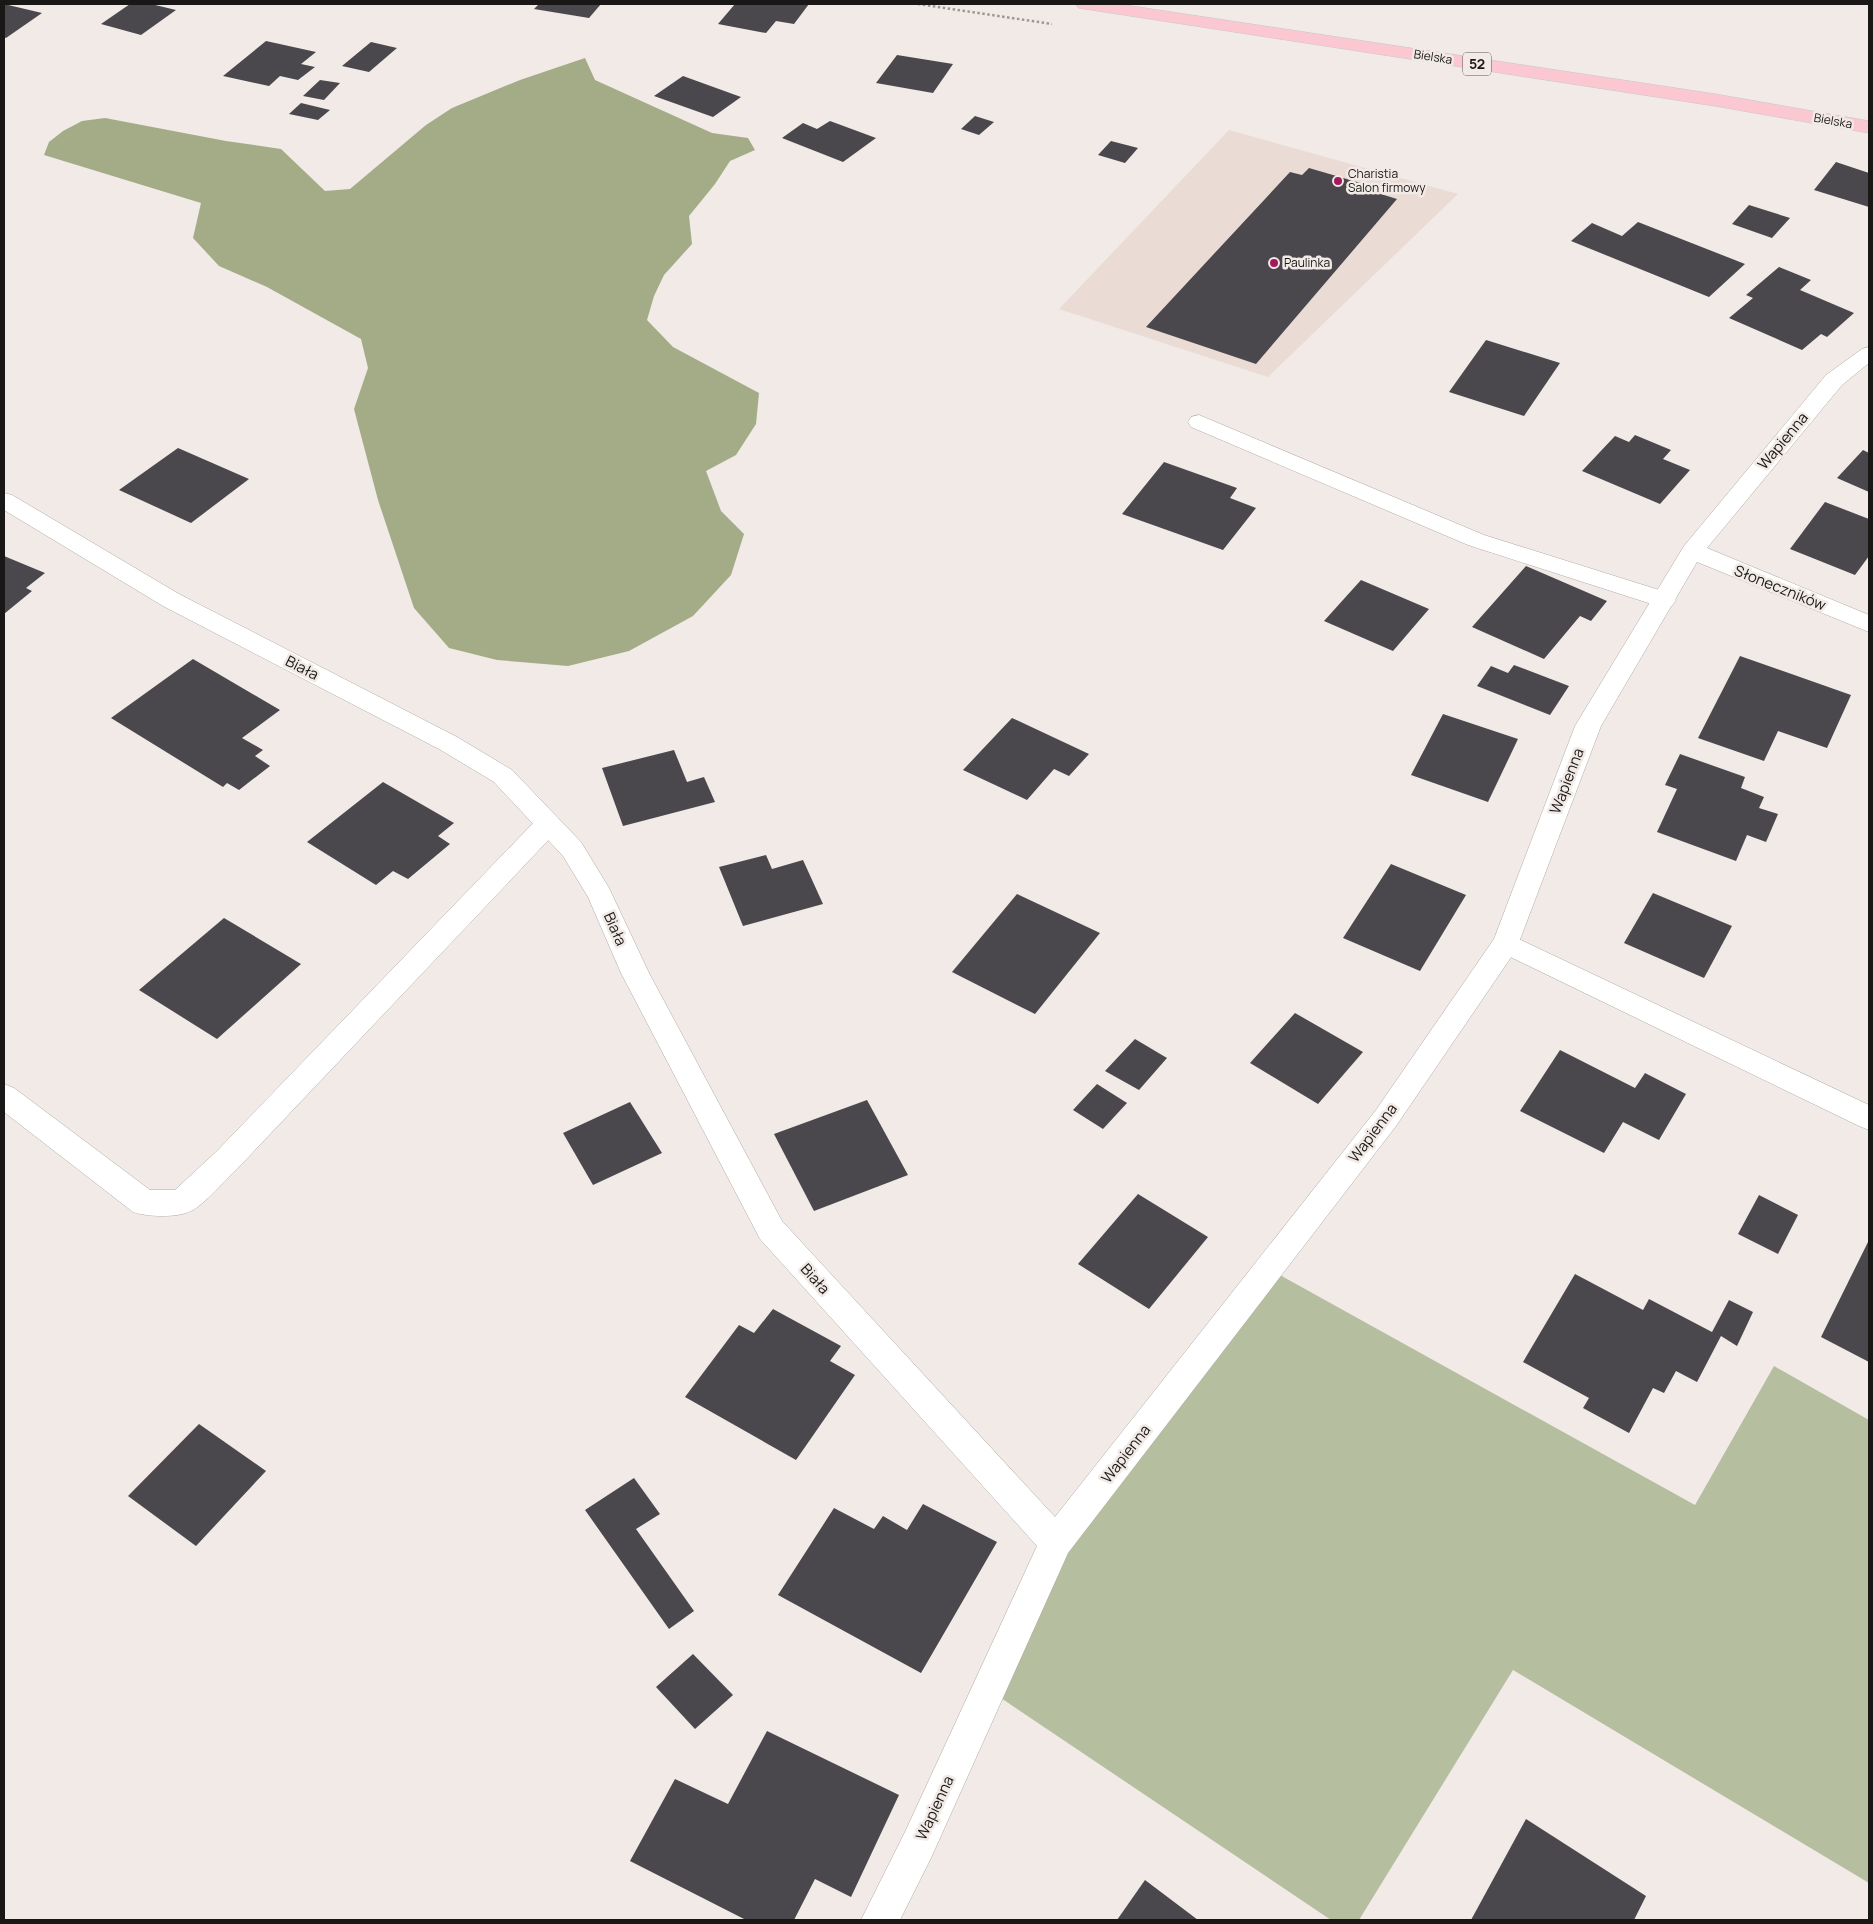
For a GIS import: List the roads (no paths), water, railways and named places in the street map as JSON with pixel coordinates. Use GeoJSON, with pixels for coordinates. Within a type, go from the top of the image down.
{"type":"FeatureCollection","features":[{"type":"Feature","properties":{"kind":"main road","name":"Bielska"},"geometry":{"type":"LineString","coordinates":[[1085,4],[1714,100],[1869,127]]}},
{"type":"Feature","properties":{"kind":"street","name":"Wapienna"},"geometry":{"type":"LineString","coordinates":[[880,1920],[918,1845],[1056,1542],[1386,1118],[1506,943],[1588,726],[1692,551],[1834,380],[1869,352]]}},
{"type":"Feature","properties":{"kind":"street"},"geometry":{"type":"LineString","coordinates":[[1199,422],[1476,540],[1664,600]]}},
{"type":"Feature","properties":{"kind":"street","name":"Biała"},"geometry":{"type":"LineString","coordinates":[[4,500],[171,600],[456,748],[503,776],[572,849],[600,895],[635,972],[771,1230],[1056,1542]]}},
{"type":"Feature","properties":{"kind":"street","name":"Słoneczników"},"geometry":{"type":"LineString","coordinates":[[1692,551],[1869,624]]}},
{"type":"Feature","properties":{"kind":"street"},"geometry":{"type":"LineString","coordinates":[[4,1096],[144,1203],[182,1202],[228,1160],[548,824]]}},
{"type":"Feature","properties":{"kind":"street"},"geometry":{"type":"LineString","coordinates":[[1506,943],[1869,1118]]}},
{"type":"Feature","properties":{"kind":"place","name":"Charistia Salon firmowy"},"geometry":{"type":"Point","coordinates":[1338,181]}},
{"type":"Feature","properties":{"kind":"place","name":"Paulinka"},"geometry":{"type":"Point","coordinates":[1274,263]}}]}
